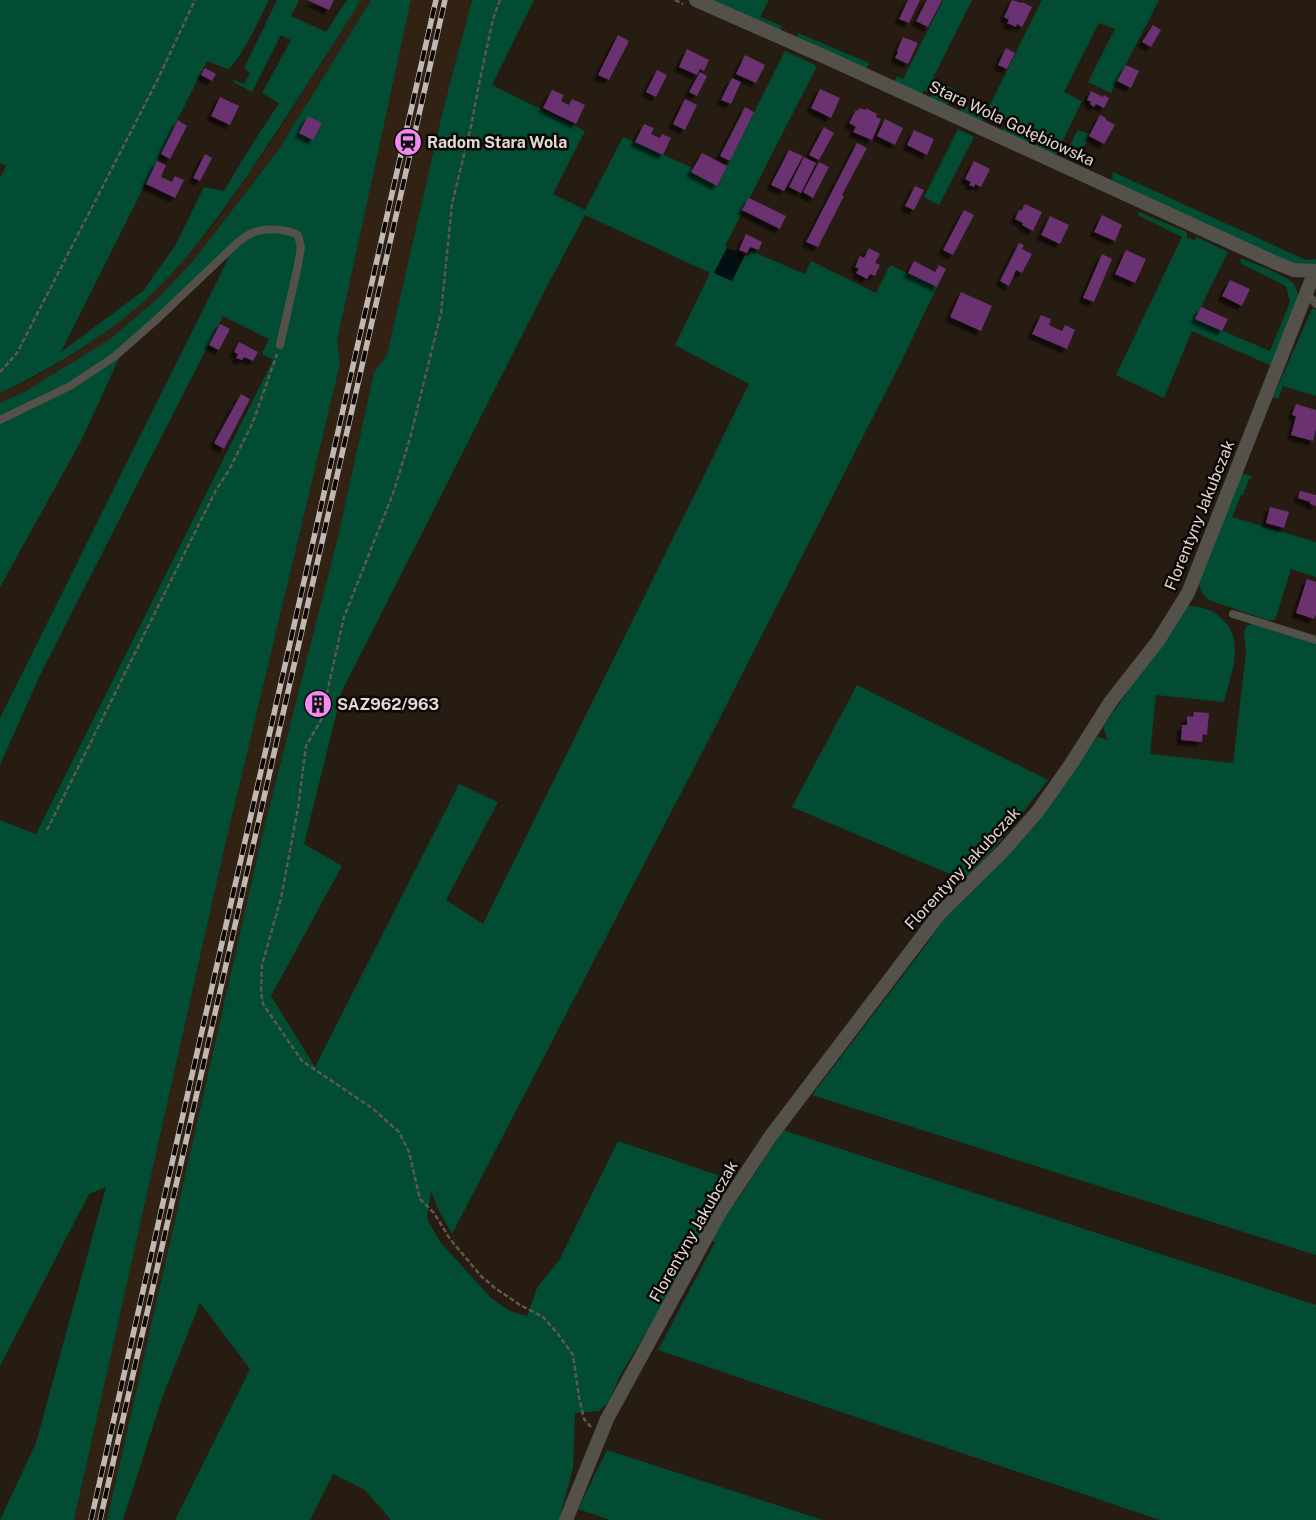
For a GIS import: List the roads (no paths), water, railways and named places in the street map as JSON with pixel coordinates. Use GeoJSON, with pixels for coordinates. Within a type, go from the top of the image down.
{"type":"FeatureCollection","features":[{"type":"Feature","properties":{"kind":"street","name":"Stara Wola Gołębiowska"},"geometry":{"type":"LineString","coordinates":[[696,0],[840,63],[1276,263],[1294,270],[1315,271]]}},
{"type":"Feature","properties":{"kind":"street","name":"Florentyny Jakubczak"},"geometry":{"type":"LineString","coordinates":[[566,1520],[607,1419],[719,1214],[770,1137],[940,913],[1002,851],[1038,811],[1072,764],[1111,702],[1158,642],[1188,593],[1312,298],[1315,271]]}},
{"type":"Feature","properties":{"kind":"lane"},"geometry":{"type":"LineString","coordinates":[[0,420],[70,386],[114,357],[236,244],[250,234],[278,229],[298,235],[301,247],[280,345]]}},
{"type":"Feature","properties":{"kind":"lane"},"geometry":{"type":"LineString","coordinates":[[1233,614],[1316,640]]}},
{"type":"Feature","properties":{"kind":"railway"},"geometry":{"type":"LineString","coordinates":[[91,1520],[436,0]]}},
{"type":"Feature","properties":{"kind":"railway"},"geometry":{"type":"LineString","coordinates":[[100,1520],[445,0]]}},
{"type":"Feature","properties":{"kind":"place","name":"Radom Stara Wola"},"geometry":{"type":"Point","coordinates":[408,142]}},
{"type":"Feature","properties":{"kind":"place","name":"SAZ962/963"},"geometry":{"type":"Point","coordinates":[318,704]}}]}
